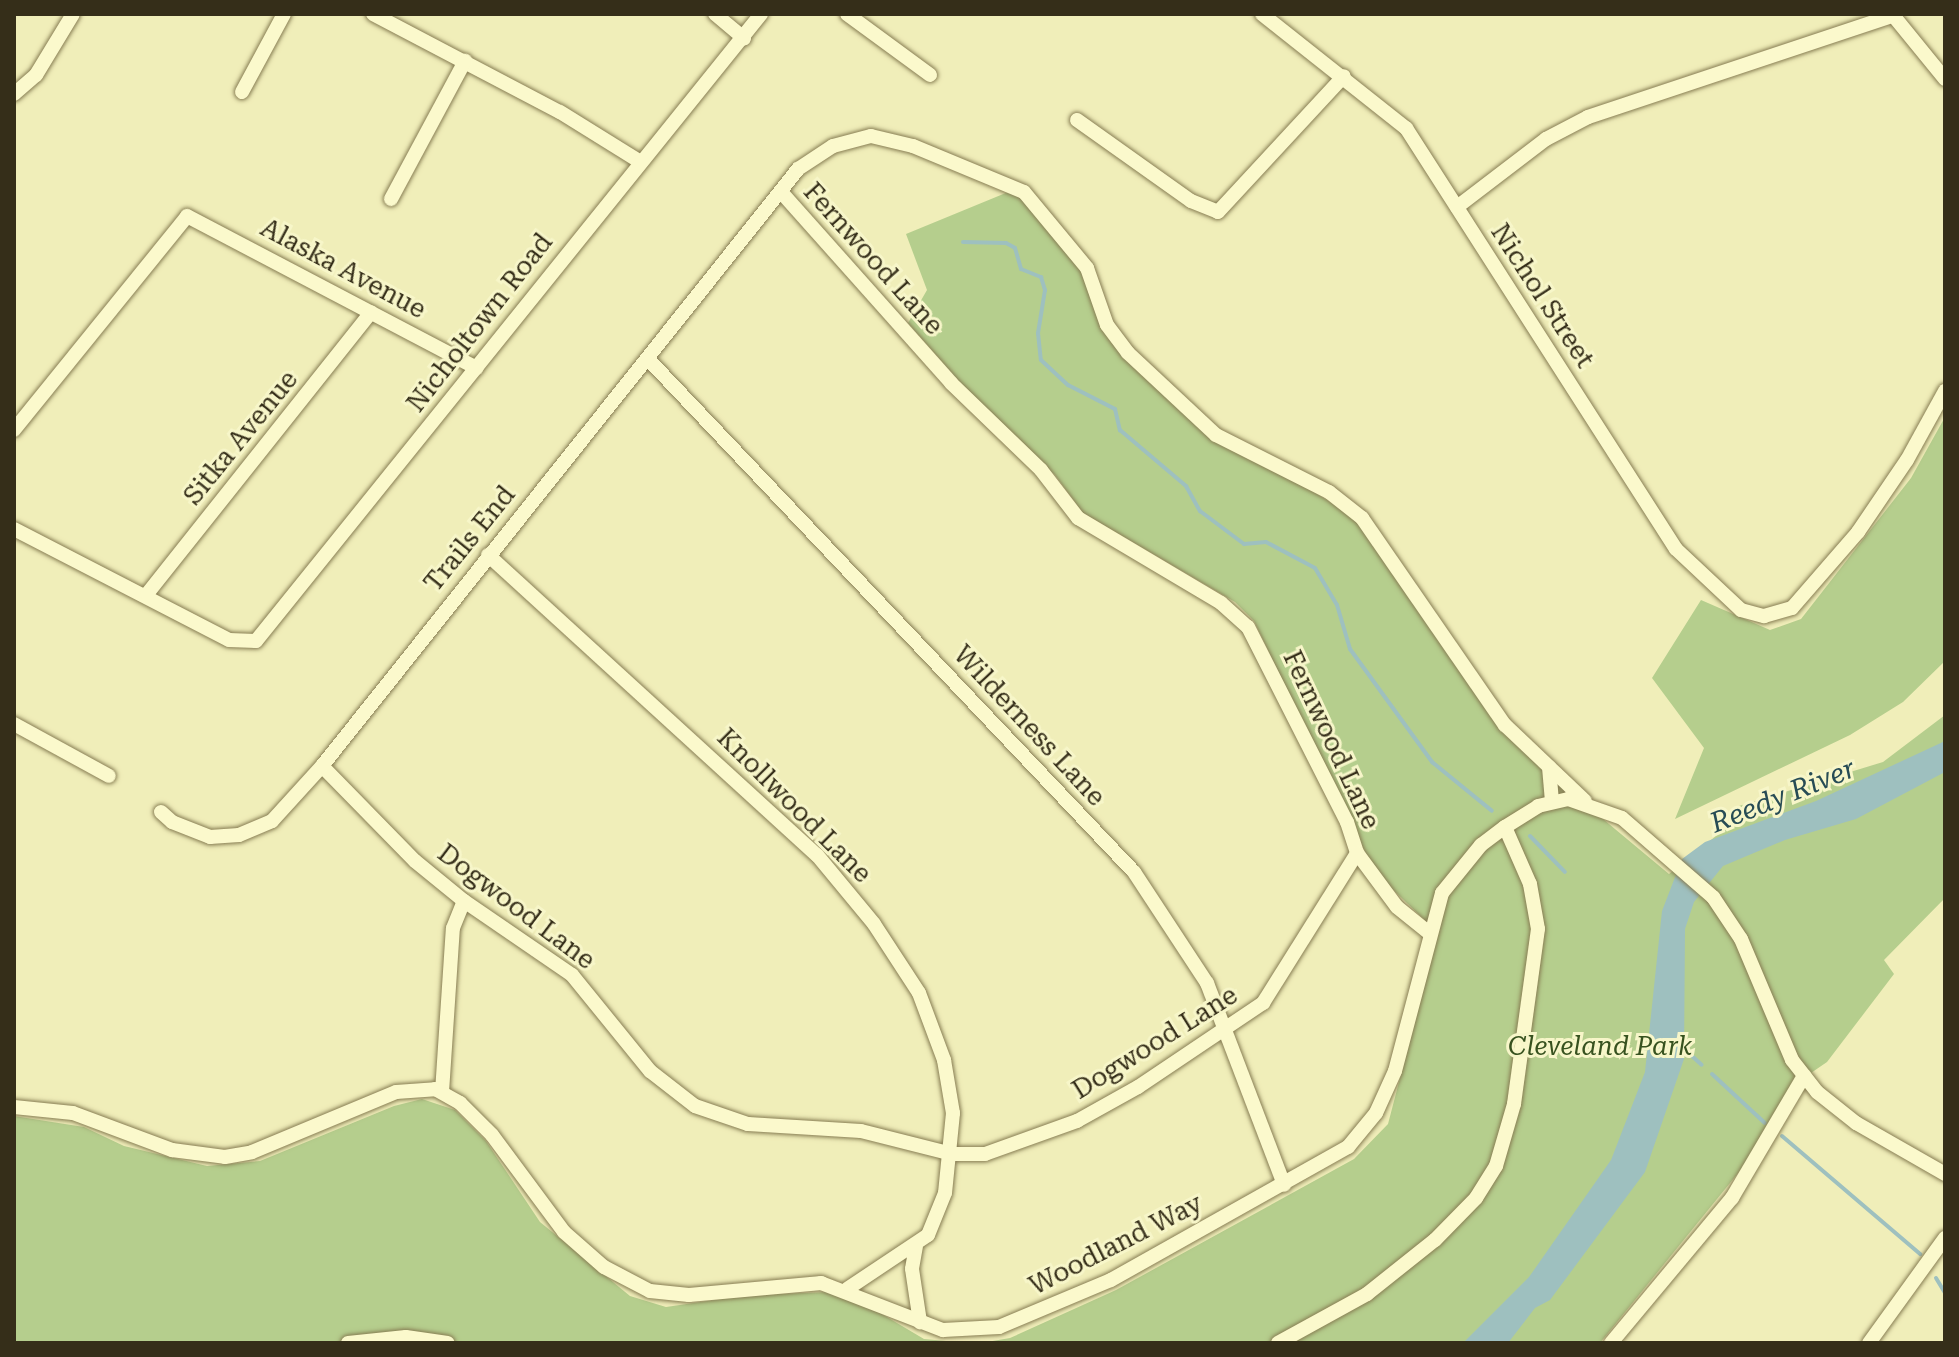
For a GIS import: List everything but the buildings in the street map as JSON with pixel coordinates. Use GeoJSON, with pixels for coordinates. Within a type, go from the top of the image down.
{"type":"FeatureCollection","features":[{"type":"Feature","properties":{"kind":"street"},"geometry":{"type":"LineString","coordinates":[[14,94],[36,75],[73,14]]}},
{"type":"Feature","properties":{"kind":"street"},"geometry":{"type":"LineString","coordinates":[[242,92],[284,14]]}},
{"type":"Feature","properties":{"kind":"street"},"geometry":{"type":"LineString","coordinates":[[373,14],[465,61],[639,161]]}},
{"type":"Feature","properties":{"kind":"street"},"geometry":{"type":"LineString","coordinates":[[715,14],[744,38]]}},
{"type":"Feature","properties":{"kind":"street","name":"Nicholtown Road"},"geometry":{"type":"LineString","coordinates":[[147,594],[229,640],[247,644],[264,634],[639,161],[761,14]]}},
{"type":"Feature","properties":{"kind":"street"},"geometry":{"type":"LineString","coordinates":[[847,14],[930,75]]}},
{"type":"Feature","properties":{"kind":"street","name":"Nichol Street"},"geometry":{"type":"LineString","coordinates":[[1262,14],[1406,128],[1676,549],[1729,601],[1764,616],[1792,608],[1858,532],[1907,460],[1945,391]]}},
{"type":"Feature","properties":{"kind":"street"},"geometry":{"type":"LineString","coordinates":[[1457,207],[1546,139],[1588,117],[1892,15],[1945,79]]}},
{"type":"Feature","properties":{"kind":"street"},"geometry":{"type":"LineString","coordinates":[[391,199],[465,61]]}},
{"type":"Feature","properties":{"kind":"street"},"geometry":{"type":"LineString","coordinates":[[1077,120],[1191,201],[1218,212],[1344,76]]}},
{"type":"Feature","properties":{"kind":"street","name":"Fernwood Lane"},"geometry":{"type":"LineString","coordinates":[[1428,932],[1397,907],[1357,853],[1347,822],[1248,627],[1211,596],[1078,518],[1041,470],[951,383],[782,193],[814,155],[855,137],[871,136],[913,146],[1024,192],[1087,268],[1107,325],[1128,353],[1216,435],[1329,492],[1362,518],[1505,725],[1585,801]]}},
{"type":"Feature","properties":{"kind":"street","name":"Trails End"},"geometry":{"type":"LineString","coordinates":[[161,812],[195,833],[239,835],[272,821],[322,766],[488,555],[782,193]]}},
{"type":"Feature","properties":{"kind":"street","name":"Alaska Avenue"},"geometry":{"type":"LineString","coordinates":[[14,430],[187,216],[476,368]]}},
{"type":"Feature","properties":{"kind":"street","name":"Sitka Avenue"},"geometry":{"type":"LineString","coordinates":[[147,594],[371,312]]}},
{"type":"Feature","properties":{"kind":"street","name":"Wilderness Lane"},"geometry":{"type":"LineString","coordinates":[[648,359],[1134,872],[1190,953],[1227,1029],[1284,1185]]}},
{"type":"Feature","properties":{"kind":"street"},"geometry":{"type":"LineString","coordinates":[[14,529],[147,594]]}},
{"type":"Feature","properties":{"kind":"street","name":"Knollwood Lane"},"geometry":{"type":"LineString","coordinates":[[488,555],[817,855],[849,891],[907,971],[932,1022],[953,1113],[952,1154],[938,1214],[916,1246],[847,1289]]}},
{"type":"Feature","properties":{"kind":"street"},"geometry":{"type":"LineString","coordinates":[[14,724],[109,776]]}},
{"type":"Feature","properties":{"kind":"street","name":"Dogwood Lane"},"geometry":{"type":"LineString","coordinates":[[322,766],[415,861],[464,901],[572,975],[650,1071],[695,1106],[748,1124],[861,1131],[952,1154],[985,1154],[1077,1121],[1227,1029],[1275,989],[1357,853]]}},
{"type":"Feature","properties":{"kind":"street"},"geometry":{"type":"LineString","coordinates":[[1549,767],[1552,801]]}},
{"type":"Feature","properties":{"kind":"street","name":"Woodland Way"},"geometry":{"type":"LineString","coordinates":[[442,1092],[492,1135],[564,1232],[604,1267],[636,1285],[689,1295],[780,1283],[847,1289],[920,1322],[957,1331],[1012,1322],[1111,1280],[1348,1147],[1376,1113],[1405,1035],[1428,932],[1452,878],[1505,827],[1552,801],[1585,801],[1622,818],[1674,859],[1732,920],[1778,1032],[1804,1076],[1856,1123],[1945,1174]]}},
{"type":"Feature","properties":{"kind":"street"},"geometry":{"type":"LineString","coordinates":[[1278,1343],[1367,1294],[1435,1240],[1476,1198],[1496,1166],[1514,1104],[1538,929],[1530,884],[1505,827]]}},
{"type":"Feature","properties":{"kind":"street"},"geometry":{"type":"LineString","coordinates":[[14,1107],[73,1113],[172,1150],[225,1157],[252,1152],[396,1092],[424,1088],[442,1092],[453,928],[464,901]]}},
{"type":"Feature","properties":{"kind":"street"},"geometry":{"type":"LineString","coordinates":[[1611,1343],[1732,1198],[1804,1076]]}},
{"type":"Feature","properties":{"kind":"street"},"geometry":{"type":"LineString","coordinates":[[1869,1343],[1945,1238]]}},
{"type":"Feature","properties":{"kind":"street"},"geometry":{"type":"LineString","coordinates":[[916,1246],[912,1269],[920,1322]]}},
{"type":"Feature","properties":{"kind":"street"},"geometry":{"type":"LineString","coordinates":[[348,1343],[406,1337],[448,1343]]}},
{"type":"Feature","properties":{"kind":"green space","name":"Cleveland Park"},"geometry":{"type":"Polygon","coordinates":[[[1013,190],[1083,264],[1104,330],[1178,407],[1354,517],[1555,779],[1669,874],[1727,827],[1739,806],[1883,762],[1945,715],[1945,898],[1884,960],[1894,974],[1827,1062],[1789,1088],[1743,1167],[1600,1343],[981,1343],[1010,1338],[1116,1290],[1354,1159],[1388,1124],[1438,933],[1379,876],[1254,621],[1235,602],[1083,513],[1055,475],[977,402],[908,323],[927,290],[906,234],[1013,190]]]}},
{"type":"Feature","properties":{"kind":"green space"},"geometry":{"type":"Polygon","coordinates":[[[1945,417],[1945,661],[1903,702],[1850,735],[1675,819],[1704,748],[1652,678],[1701,600],[1770,630],[1801,619],[1911,478],[1945,417]]]}},
{"type":"Feature","properties":{"kind":"green space"},"geometry":{"type":"Polygon","coordinates":[[[422,1099],[455,1110],[486,1141],[540,1222],[630,1296],[666,1307],[749,1295],[830,1292],[875,1310],[924,1339],[968,1343],[14,1343],[14,1116],[84,1127],[124,1146],[207,1166],[260,1161],[394,1106],[422,1099]]]}},
{"type":"Feature","properties":{"kind":"water"},"geometry":{"type":"Polygon","coordinates":[[[1945,741],[1945,772],[1856,819],[1785,840],[1723,866],[1694,902],[1685,929],[1684,1059],[1645,1172],[1550,1300],[1535,1308],[1508,1343],[1463,1343],[1529,1277],[1611,1160],[1645,1072],[1662,911],[1682,859],[1705,842],[1816,801],[1945,741]]]}},
{"type":"Feature","properties":{"kind":"waterway"},"geometry":{"type":"LineString","coordinates":[[963,242],[1006,243],[1015,248],[1021,269],[1041,277],[1045,290],[1038,333],[1041,360],[1068,385],[1115,409],[1120,430],[1186,486],[1200,511],[1244,544],[1266,542],[1315,568],[1337,605],[1350,649],[1432,762],[1492,811]]}},
{"type":"Feature","properties":{"kind":"waterway"},"geometry":{"type":"LineString","coordinates":[[1530,836],[1565,872]]}},
{"type":"Feature","properties":{"kind":"waterway"},"geometry":{"type":"LineString","coordinates":[[1683,1048],[1702,1065]]}},
{"type":"Feature","properties":{"kind":"waterway"},"geometry":{"type":"LineString","coordinates":[[1712,1074],[1765,1123]]}},
{"type":"Feature","properties":{"kind":"waterway"},"geometry":{"type":"LineString","coordinates":[[1782,1136],[1920,1254]]}},
{"type":"Feature","properties":{"kind":"waterway"},"geometry":{"type":"LineString","coordinates":[[1936,1278],[1945,1293]]}},
{"type":"Feature","properties":{"kind":"water label","name":"Reedy River"},"geometry":{"type":"Point","coordinates":[1783,796]}}]}
